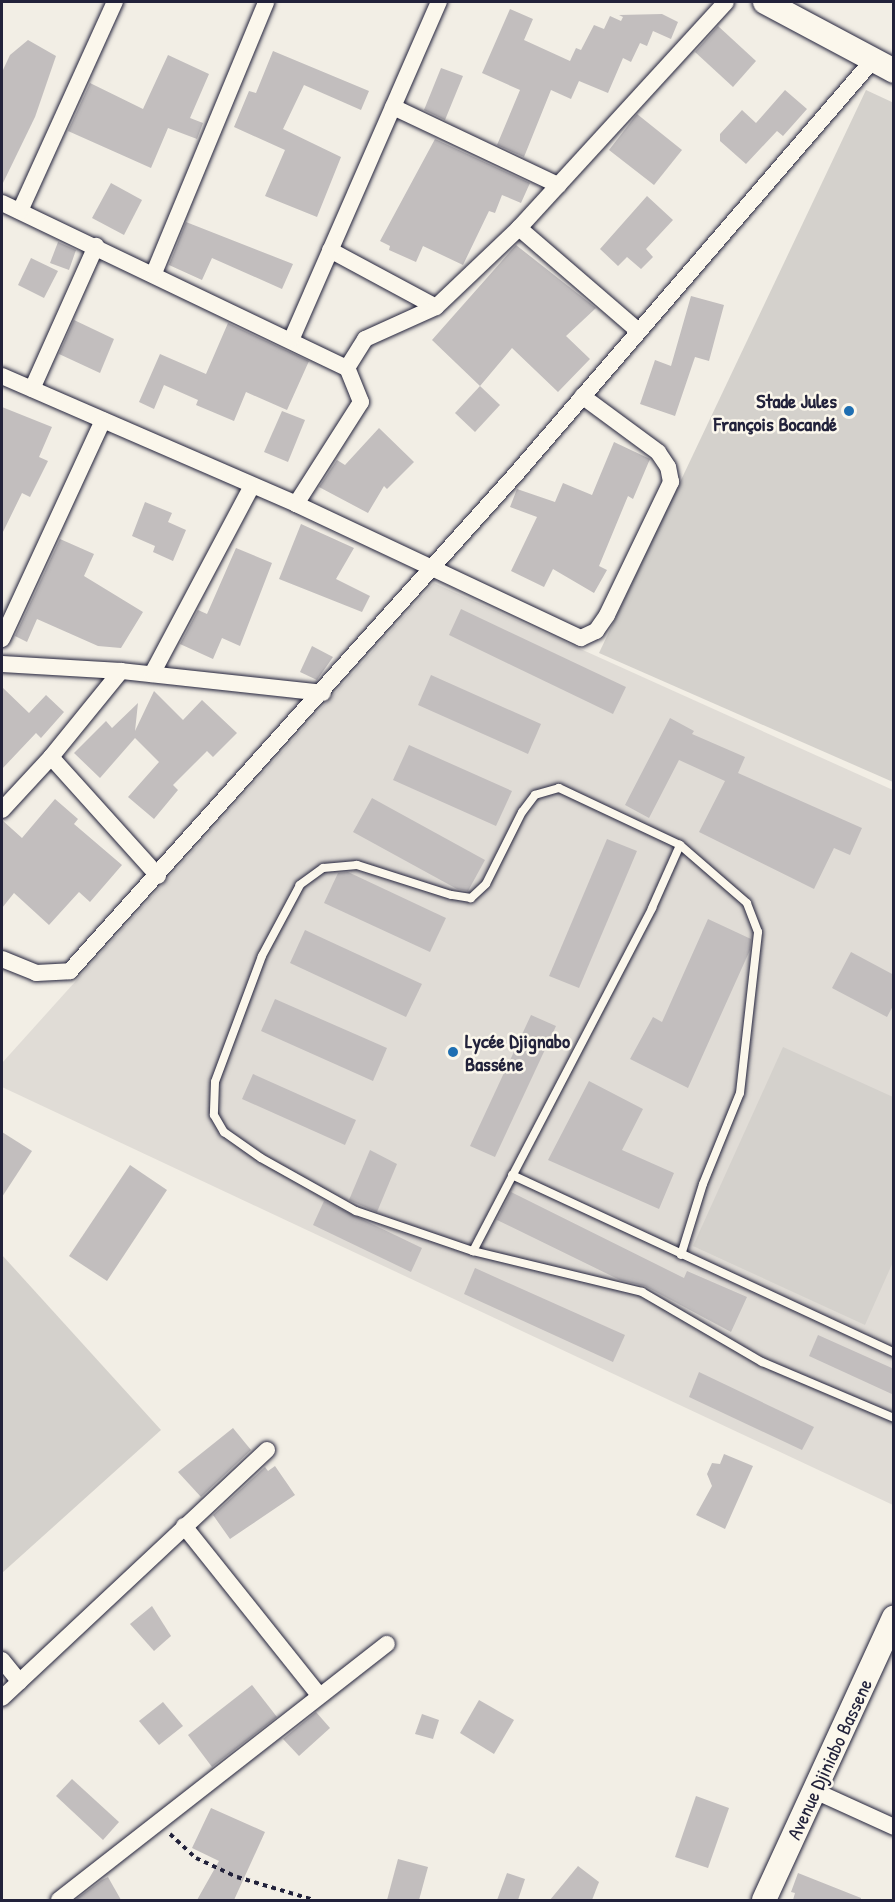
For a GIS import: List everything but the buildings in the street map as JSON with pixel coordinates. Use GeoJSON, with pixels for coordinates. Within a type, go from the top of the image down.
{"type":"FeatureCollection","features":[{"type":"Feature","properties":{"kind":"main road"},"geometry":{"type":"LineString","coordinates":[[765,2],[883,66]]}},
{"type":"Feature","properties":{"kind":"main road","name":"Avenue Djiniabo Bassene"},"geometry":{"type":"LineString","coordinates":[[764,1900],[894,1618]]}},
{"type":"Feature","properties":{"kind":"street"},"geometry":{"type":"LineString","coordinates":[[20,211],[115,2]]}},
{"type":"Feature","properties":{"kind":"street"},"geometry":{"type":"LineString","coordinates":[[154,273],[266,2]]}},
{"type":"Feature","properties":{"kind":"street"},"geometry":{"type":"LineString","coordinates":[[292,338],[439,2]]}},
{"type":"Feature","properties":{"kind":"street"},"geometry":{"type":"LineString","coordinates":[[346,368],[365,339],[436,307],[519,228],[726,2]]}},
{"type":"Feature","properties":{"kind":"street"},"geometry":{"type":"LineString","coordinates":[[2,959],[36,973],[70,971],[323,693],[637,330],[883,66]]}},
{"type":"Feature","properties":{"kind":"street"},"geometry":{"type":"LineString","coordinates":[[393,107],[558,185]]}},
{"type":"Feature","properties":{"kind":"street"},"geometry":{"type":"LineString","coordinates":[[2,203],[292,338],[346,368],[361,402],[296,504]]}},
{"type":"Feature","properties":{"kind":"street"},"geometry":{"type":"LineString","coordinates":[[519,228],[637,330]]}},
{"type":"Feature","properties":{"kind":"street"},"geometry":{"type":"LineString","coordinates":[[32,389],[96,246]]}},
{"type":"Feature","properties":{"kind":"street"},"geometry":{"type":"LineString","coordinates":[[330,250],[436,307]]}},
{"type":"Feature","properties":{"kind":"street"},"geometry":{"type":"LineString","coordinates":[[2,376],[433,566],[575,638],[596,631],[671,482],[668,467],[658,452],[582,396]]}},
{"type":"Feature","properties":{"kind":"street"},"geometry":{"type":"LineString","coordinates":[[2,639],[103,420]]}},
{"type":"Feature","properties":{"kind":"street"},"geometry":{"type":"LineString","coordinates":[[152,674],[252,486]]}},
{"type":"Feature","properties":{"kind":"street"},"geometry":{"type":"LineString","coordinates":[[2,664],[121,671],[323,693]]}},
{"type":"Feature","properties":{"kind":"street"},"geometry":{"type":"LineString","coordinates":[[2,810],[51,757],[121,671]]}},
{"type":"Feature","properties":{"kind":"street"},"geometry":{"type":"LineString","coordinates":[[51,757],[158,876]]}},
{"type":"Feature","properties":{"kind":"street"},"geometry":{"type":"LineString","coordinates":[[2,1698],[267,1450]]}},
{"type":"Feature","properties":{"kind":"street"},"geometry":{"type":"LineString","coordinates":[[184,1526],[319,1695]]}},
{"type":"Feature","properties":{"kind":"street"},"geometry":{"type":"LineString","coordinates":[[59,1900],[387,1644]]}},
{"type":"Feature","properties":{"kind":"street"},"geometry":{"type":"LineString","coordinates":[[2,1660],[20,1682]]}},
{"type":"Feature","properties":{"kind":"street"},"geometry":{"type":"LineString","coordinates":[[814,1791],[894,1827]]}},
{"type":"Feature","properties":{"kind":"lane"},"geometry":{"type":"LineString","coordinates":[[681,1255],[703,1184],[740,1094],[758,932],[747,903],[680,845],[559,788],[535,795],[522,812],[486,884],[471,898],[451,895],[357,865],[323,868],[300,885],[262,956],[214,1082],[214,1115],[224,1132],[261,1158],[356,1211],[473,1251],[642,1292],[762,1362],[894,1418]]}},
{"type":"Feature","properties":{"kind":"lane"},"geometry":{"type":"LineString","coordinates":[[473,1251],[652,908],[680,845]]}},
{"type":"Feature","properties":{"kind":"lane"},"geometry":{"type":"LineString","coordinates":[[512,1175],[894,1352]]}},
{"type":"Feature","properties":{"kind":"path"},"geometry":{"type":"LineString","coordinates":[[159,1822],[196,1858],[272,1890],[314,1900]]}},
{"type":"Feature","properties":{"kind":"shaded area"},"geometry":{"type":"Polygon","coordinates":[[[866,90],[894,103],[893,782],[599,653],[866,90]]]}},
{"type":"Feature","properties":{"kind":"shaded area","name":"Lycée Djignabo Basséne"},"geometry":{"type":"Polygon","coordinates":[[[434,583],[893,790],[893,1505],[2,1087],[2,1063],[434,583]]]}},
{"type":"Feature","properties":{"kind":"shaded area"},"geometry":{"type":"Polygon","coordinates":[[[783,1047],[893,1097],[893,1262],[865,1325],[693,1246],[783,1047]]]}},
{"type":"Feature","properties":{"kind":"shaded area"},"geometry":{"type":"Polygon","coordinates":[[[2,1255],[161,1430],[2,1573],[2,1255]]]}},
{"type":"Feature","properties":{"kind":"place","name":"Stade Jules François Bocandé"},"geometry":{"type":"Point","coordinates":[849,411]}},
{"type":"Feature","properties":{"kind":"place","name":"Lycée Djignabo Basséne"},"geometry":{"type":"Point","coordinates":[453,1052]}}]}
